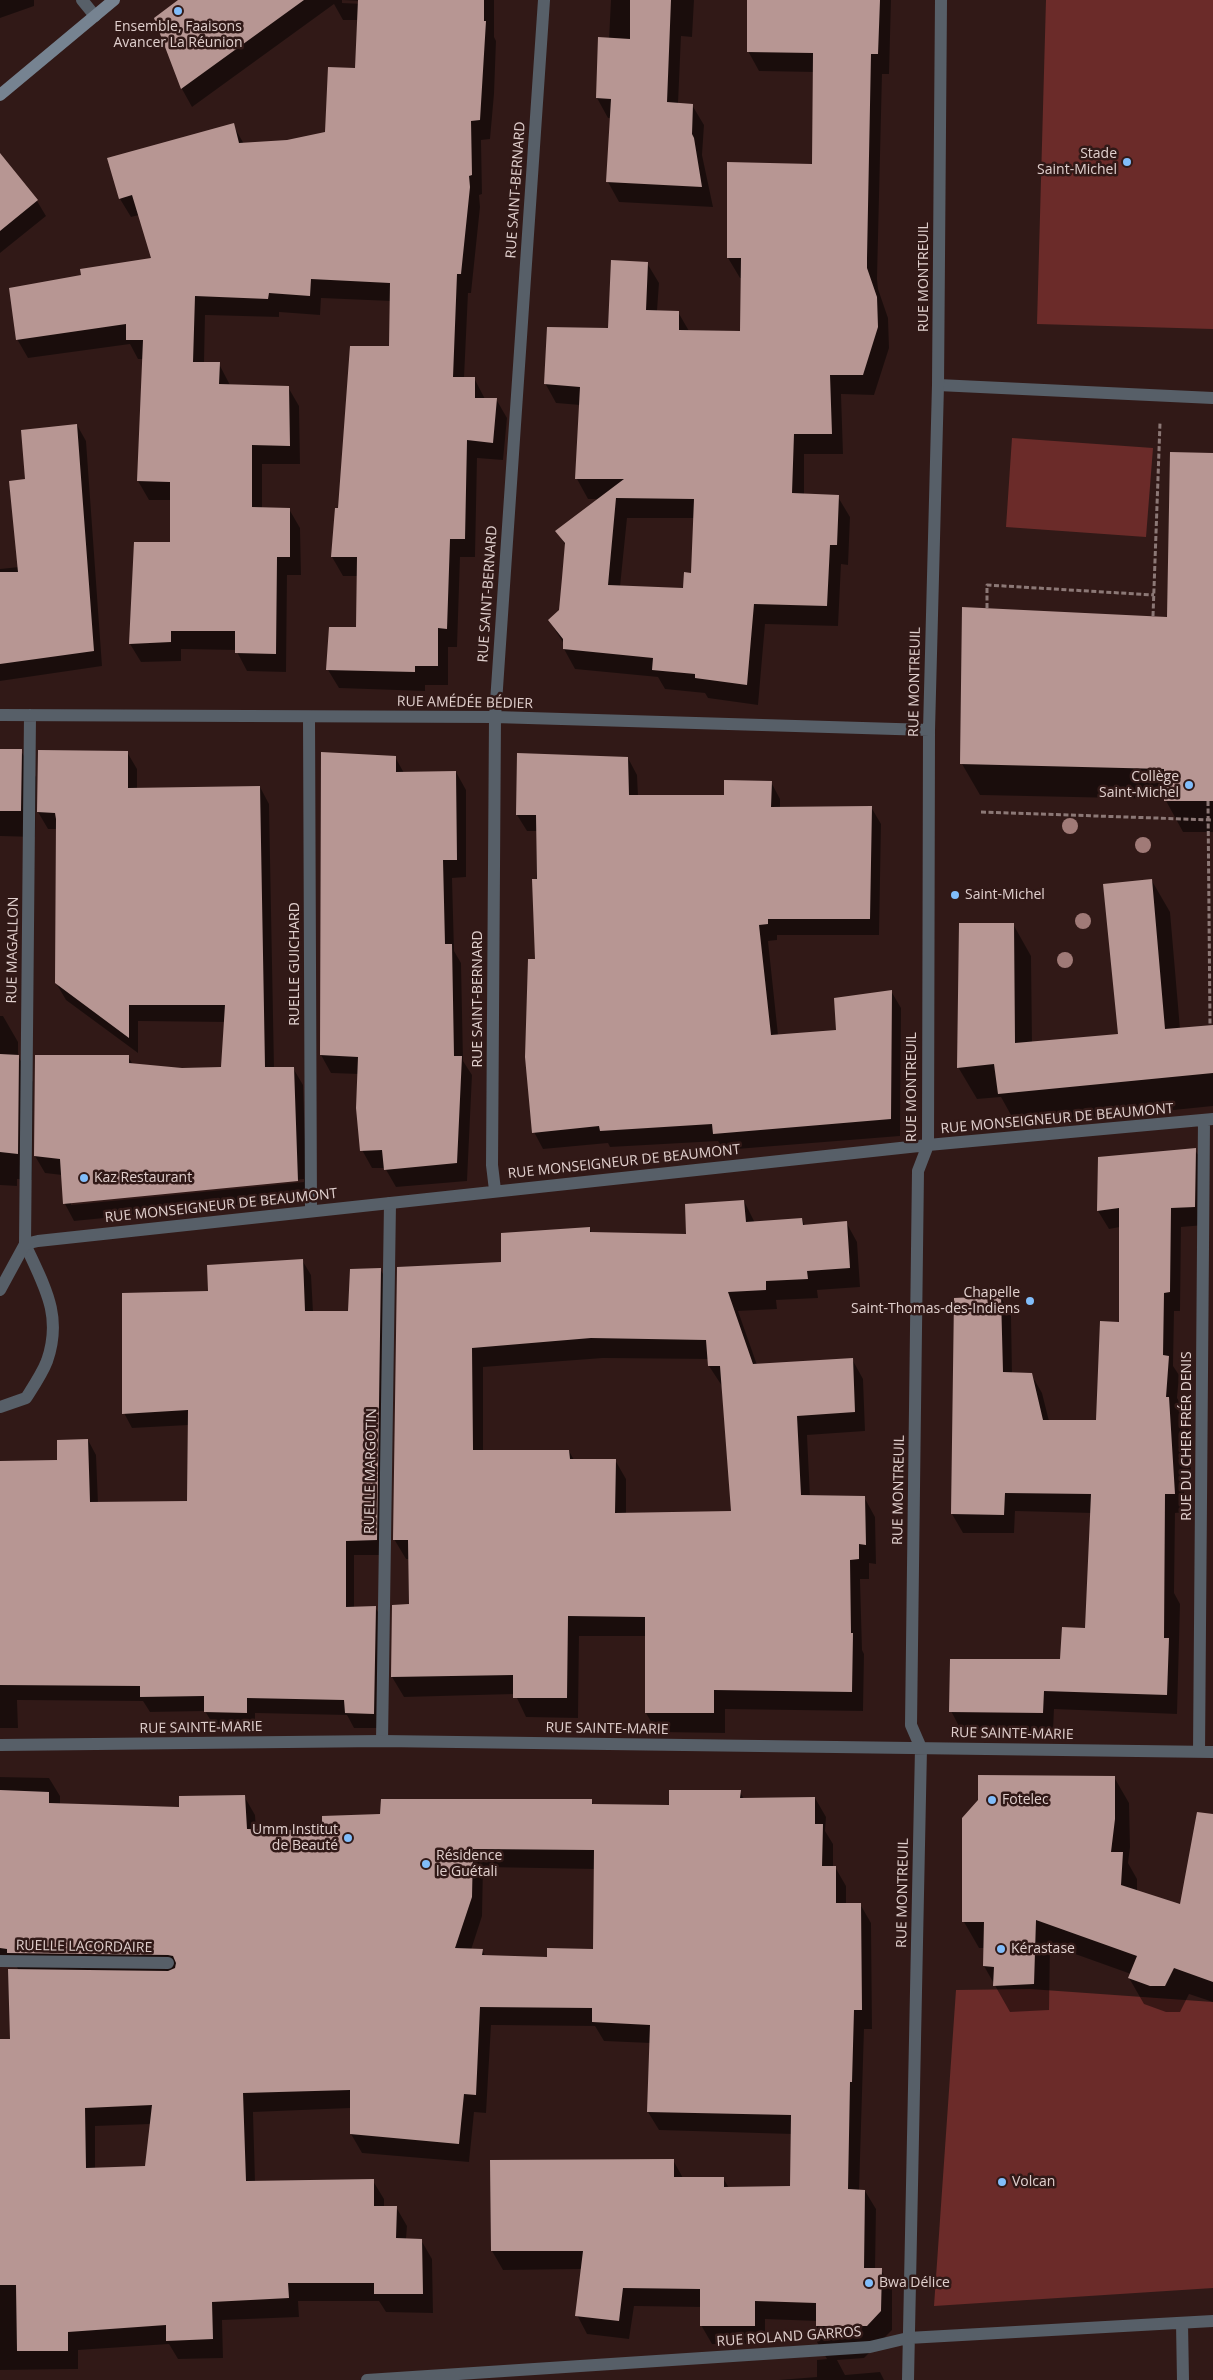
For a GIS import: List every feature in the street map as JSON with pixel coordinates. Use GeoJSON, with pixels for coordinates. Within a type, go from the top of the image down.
{"type":"FeatureCollection","features":[{"type":"Feature","properties":{"kind":"main road"},"geometry":{"type":"LineString","coordinates":[[0,95],[114,0]]}},
{"type":"Feature","properties":{"kind":"street"},"geometry":{"type":"LineString","coordinates":[[82,0],[95,16]]}},
{"type":"Feature","properties":{"kind":"street","name":"RUE SAINT-BERNARD"},"geometry":{"type":"LineString","coordinates":[[495,1190],[492,1165],[495,718],[544,0]]}},
{"type":"Feature","properties":{"kind":"street","name":"RUE MONTREUIL"},"geometry":{"type":"LineString","coordinates":[[908,2380],[921,1748],[911,1725],[918,1171],[928,1145],[929,730],[938,385],[941,0]]}},
{"type":"Feature","properties":{"kind":"street"},"geometry":{"type":"LineString","coordinates":[[938,385],[1213,398]]}},
{"type":"Feature","properties":{"kind":"street","name":"RUE AMÉDÉE BÉDIER"},"geometry":{"type":"LineString","coordinates":[[0,715],[495,718],[929,730]]}},
{"type":"Feature","properties":{"kind":"street","name":"RUE MAGALLON"},"geometry":{"type":"LineString","coordinates":[[30,715],[32,1242]]}},
{"type":"Feature","properties":{"kind":"street","name":"RUELLE GUICHARD"},"geometry":{"type":"LineString","coordinates":[[308,717],[311,1211]]}},
{"type":"Feature","properties":{"kind":"street","name":"RUE MONSEIGNEUR DE BEAUMONT"},"geometry":{"type":"LineString","coordinates":[[32,1242],[495,1190],[928,1145],[1208,1120]]}},
{"type":"Feature","properties":{"kind":"street","name":"RUE DU CHER FRÉR DENIS"},"geometry":{"type":"LineString","coordinates":[[1199,1752],[1208,1120]]}},
{"type":"Feature","properties":{"kind":"street","name":"RUELLE MARGOTIN"},"geometry":{"type":"LineString","coordinates":[[382,1741],[390,1203]]}},
{"type":"Feature","properties":{"kind":"street"},"geometry":{"type":"LineString","coordinates":[[0,1290],[32,1242]]}},
{"type":"Feature","properties":{"kind":"street"},"geometry":{"type":"LineString","coordinates":[[0,1407],[26,1398],[46,1361],[54,1322],[32,1242]]}},
{"type":"Feature","properties":{"kind":"street","name":"RUE SAINTE-MARIE"},"geometry":{"type":"LineString","coordinates":[[0,1745],[382,1741],[1213,1752]]}},
{"type":"Feature","properties":{"kind":"street","name":"RUELLE LACORDAIRE"},"geometry":{"type":"LineString","coordinates":[[0,1961],[168,1963]]}},
{"type":"Feature","properties":{"kind":"street","name":"RUE ROLAND GARROS"},"geometry":{"type":"LineString","coordinates":[[367,2380],[870,2347],[908,2338],[1213,2321]]}},
{"type":"Feature","properties":{"kind":"street"},"geometry":{"type":"LineString","coordinates":[[1182,2323],[1183,2380]]}},
{"type":"Feature","properties":{"kind":"path"},"geometry":{"type":"LineString","coordinates":[[1153,616],[1161,395]]}},
{"type":"Feature","properties":{"kind":"path"},"geometry":{"type":"LineString","coordinates":[[987,608],[987,585],[1154,595]]}},
{"type":"Feature","properties":{"kind":"path"},"geometry":{"type":"LineString","coordinates":[[1208,801],[1210,1025]]}},
{"type":"Feature","properties":{"kind":"path"},"geometry":{"type":"LineString","coordinates":[[981,812],[1213,820]]}},
{"type":"Feature","properties":{"kind":"shaded area","name":"Stade Saint-Michel"},"geometry":{"type":"Polygon","coordinates":[[[1046,0],[1213,0],[1213,329],[1037,324],[1046,0]]]}},
{"type":"Feature","properties":{"kind":"shaded area"},"geometry":{"type":"Polygon","coordinates":[[[1012,438],[1153,448],[1146,537],[1006,527],[1012,438]]]}},
{"type":"Feature","properties":{"kind":"shaded area"},"geometry":{"type":"Polygon","coordinates":[[[1030,1989],[1213,2002],[1213,2288],[934,2306],[956,1990],[1030,1989]]]}},
{"type":"Feature","properties":{"kind":"building"},"geometry":{"type":"Polygon","coordinates":[[[178,0],[304,0],[181,89],[154,18],[178,0]]]}},
{"type":"Feature","properties":{"kind":"building"},"geometry":{"type":"Polygon","coordinates":[[[358,0],[484,0],[484,21],[486,21],[480,120],[471,121],[472,175],[469,176],[470,187],[461,274],[457,274],[453,377],[475,377],[475,398],[497,398],[493,443],[467,440],[465,539],[450,539],[447,629],[438,628],[438,666],[415,666],[415,672],[326,670],[329,627],[356,627],[357,557],[331,557],[335,508],[338,508],[350,346],[389,346],[390,283],[311,279],[310,296],[269,293],[268,299],[195,296],[193,362],[220,362],[219,384],[289,386],[290,446],[252,445],[252,507],[290,508],[290,557],[277,557],[276,654],[235,653],[235,631],[171,631],[171,642],[129,644],[134,542],[170,542],[170,482],[137,481],[143,340],[126,340],[126,324],[16,340],[9,288],[81,275],[80,269],[151,258],[132,195],[119,199],[107,158],[234,123],[239,143],[287,140],[325,132],[328,67],[355,68],[358,0]]]}},
{"type":"Feature","properties":{"kind":"building"},"geometry":{"type":"Polygon","coordinates":[[[630,0],[671,0],[667,102],[693,104],[692,134],[702,187],[606,182],[611,99],[596,98],[598,37],[630,39],[630,0]]]}},
{"type":"Feature","properties":{"kind":"building"},"geometry":{"type":"Polygon","coordinates":[[[747,0],[880,0],[878,54],[871,54],[867,258],[867,268],[877,297],[878,327],[863,375],[830,375],[832,434],[794,434],[792,493],[839,495],[837,545],[830,545],[827,606],[754,604],[747,685],[695,678],[695,674],[652,670],[653,658],[563,649],[563,639],[548,620],[559,610],[565,543],[555,531],[624,479],[575,479],[580,387],[544,384],[547,327],[608,328],[611,260],[648,262],[646,310],[679,311],[679,330],[740,331],[741,258],[727,258],[727,162],[812,164],[813,53],[747,52],[747,0]],[[616,498],[608,585],[683,588],[684,572],[691,573],[694,499],[616,498]]]}},
{"type":"Feature","properties":{"kind":"building"},"geometry":{"type":"Polygon","coordinates":[[[0,153],[38,200],[0,231],[0,153]]]}},
{"type":"Feature","properties":{"kind":"building"},"geometry":{"type":"Polygon","coordinates":[[[77,424],[94,651],[0,664],[0,572],[18,572],[9,481],[25,479],[21,430],[77,424]]]}},
{"type":"Feature","properties":{"kind":"building","name":"Collège Saint-Michel"},"geometry":{"type":"Polygon","coordinates":[[[1170,452],[1213,453],[1213,801],[1164,801],[1164,769],[960,764],[962,607],[1167,617],[1170,452]]]}},
{"type":"Feature","properties":{"kind":"building"},"geometry":{"type":"Polygon","coordinates":[[[0,749],[22,749],[21,811],[0,811],[0,749]]]}},
{"type":"Feature","properties":{"kind":"building"},"geometry":{"type":"Polygon","coordinates":[[[38,750],[128,751],[128,788],[260,786],[265,1067],[294,1067],[298,1181],[63,1204],[60,1159],[34,1156],[35,1055],[129,1055],[129,1063],[182,1068],[221,1067],[225,1005],[129,1005],[129,1038],[55,983],[56,819],[55,813],[37,812],[38,750]]]}},
{"type":"Feature","properties":{"kind":"building"},"geometry":{"type":"Polygon","coordinates":[[[321,752],[396,756],[396,772],[456,771],[457,860],[443,860],[445,944],[452,944],[454,1056],[462,1056],[457,1163],[384,1170],[382,1150],[360,1151],[356,1108],[358,1057],[320,1055],[321,752]]]}},
{"type":"Feature","properties":{"kind":"building"},"geometry":{"type":"Polygon","coordinates":[[[517,753],[628,757],[629,795],[724,795],[724,780],[772,781],[771,807],[872,806],[870,919],[768,919],[768,924],[759,925],[771,1035],[836,1030],[834,998],[892,990],[891,1119],[713,1134],[712,1124],[600,1131],[599,1126],[532,1133],[525,1057],[528,959],[535,959],[532,879],[537,879],[536,815],[516,815],[517,753]]]}},
{"type":"Feature","properties":{"kind":"building"},"geometry":{"type":"Polygon","coordinates":[[[1152,879],[1165,1029],[1213,1025],[1213,1073],[998,1094],[994,1064],[957,1068],[959,923],[1014,923],[1015,1043],[1118,1034],[1103,884],[1152,879]]]}},
{"type":"Feature","properties":{"kind":"building"},"geometry":{"type":"Polygon","coordinates":[[[0,1054],[19,1055],[18,1154],[0,1152],[0,1054]]]}},
{"type":"Feature","properties":{"kind":"building"},"geometry":{"type":"Polygon","coordinates":[[[1196,1148],[1195,1207],[1171,1208],[1170,1292],[1164,1293],[1163,1355],[1169,1356],[1166,1397],[1169,1397],[1175,1494],[1165,1494],[1164,1638],[1169,1638],[1167,1695],[1044,1691],[1043,1713],[949,1712],[950,1659],[1060,1659],[1062,1627],[1085,1628],[1091,1494],[1005,1493],[1004,1515],[951,1514],[954,1298],[1001,1296],[1003,1372],[1032,1373],[1043,1420],[1096,1420],[1100,1321],[1119,1322],[1119,1208],[1097,1211],[1098,1157],[1196,1148]]]}},
{"type":"Feature","properties":{"kind":"building"},"geometry":{"type":"Polygon","coordinates":[[[744,1200],[746,1222],[802,1218],[803,1225],[847,1221],[850,1268],[807,1271],[808,1279],[766,1281],[766,1290],[728,1292],[753,1364],[853,1358],[855,1412],[797,1416],[801,1495],[865,1496],[866,1545],[859,1544],[859,1559],[850,1560],[851,1633],[853,1633],[852,1692],[714,1690],[714,1713],[645,1713],[645,1617],[568,1616],[567,1698],[513,1698],[513,1675],[391,1677],[392,1605],[409,1604],[408,1540],[393,1540],[397,1267],[501,1262],[501,1233],[590,1227],[590,1232],[686,1234],[685,1204],[744,1200]],[[591,1338],[472,1348],[473,1450],[569,1450],[570,1459],[616,1459],[615,1513],[731,1511],[720,1366],[708,1366],[706,1340],[591,1338]]]}},
{"type":"Feature","properties":{"kind":"building"},"geometry":{"type":"Polygon","coordinates":[[[303,1259],[305,1311],[348,1311],[350,1269],[381,1268],[377,1540],[346,1541],[346,1607],[376,1606],[374,1714],[345,1713],[344,1700],[247,1698],[247,1713],[204,1712],[204,1696],[140,1697],[140,1686],[0,1685],[0,1461],[57,1460],[57,1440],[88,1439],[90,1502],[187,1501],[188,1410],[122,1414],[122,1293],[208,1291],[207,1265],[303,1259]]]}},
{"type":"Feature","properties":{"kind":"building"},"geometry":{"type":"Polygon","coordinates":[[[978,1775],[1115,1776],[1115,1819],[1111,1852],[1123,1852],[1121,1885],[1180,1904],[1197,1812],[1213,1814],[1213,1982],[1174,1968],[1165,1986],[1150,1986],[1128,1978],[1137,1956],[1036,1920],[1034,1984],[993,1986],[994,1967],[983,1966],[984,1922],[962,1922],[962,1818],[978,1800],[978,1775]]]}},
{"type":"Feature","properties":{"kind":"building"},"geometry":{"type":"Polygon","coordinates":[[[0,1790],[49,1792],[49,1803],[179,1807],[179,1796],[245,1795],[247,1829],[288,1830],[322,1828],[322,1816],[380,1814],[381,1799],[592,1799],[592,1804],[669,1805],[669,1790],[741,1790],[740,1798],[815,1797],[815,1824],[823,1824],[822,1866],[836,1866],[836,1903],[861,1903],[862,2010],[854,2010],[852,2082],[850,2082],[848,2189],[865,2190],[864,2268],[882,2268],[881,2311],[867,2326],[816,2326],[816,2303],[755,2301],[755,2326],[700,2326],[700,2289],[623,2288],[619,2321],[575,2316],[583,2251],[491,2251],[490,2160],[674,2159],[674,2177],[724,2177],[724,2187],[790,2186],[791,2115],[647,2112],[650,2025],[592,2022],[592,2008],[480,2007],[476,2095],[464,2094],[459,2144],[350,2134],[350,2090],[243,2093],[246,2181],[374,2179],[374,2206],[397,2206],[396,2238],[422,2239],[423,2294],[374,2294],[374,2283],[288,2283],[289,2298],[212,2302],[213,2339],[166,2341],[166,2325],[68,2332],[68,2351],[17,2351],[16,2285],[0,2285],[0,2039],[10,2039],[8,1969],[168,1971],[175,1968],[176,1963],[173,1956],[168,1955],[7,1953],[7,1949],[0,1948],[0,1790]],[[473,1849],[472,1897],[455,1948],[483,1949],[482,1955],[547,1957],[547,1948],[593,1949],[594,1850],[473,1849]],[[152,2105],[85,2108],[86,2168],[145,2166],[152,2105]]]}},
{"type":"Feature","properties":{"kind":"place","name":"Ensemble, Faaisons Avancer La Réunion"},"geometry":{"type":"Point","coordinates":[178,11]}},
{"type":"Feature","properties":{"kind":"place","name":"Stade Saint-Michel"},"geometry":{"type":"Point","coordinates":[1127,162]}},
{"type":"Feature","properties":{"kind":"place","name":"Collège Saint-Michel"},"geometry":{"type":"Point","coordinates":[1189,785]}},
{"type":"Feature","properties":{"kind":"place","name":"Saint-Michel"},"geometry":{"type":"Point","coordinates":[955,895]}},
{"type":"Feature","properties":{"kind":"place","name":"Kaz Restaurant"},"geometry":{"type":"Point","coordinates":[84,1178]}},
{"type":"Feature","properties":{"kind":"place","name":"Chapelle Saint-Thomas-des-Indiens"},"geometry":{"type":"Point","coordinates":[1030,1301]}},
{"type":"Feature","properties":{"kind":"place","name":"Fotelec"},"geometry":{"type":"Point","coordinates":[992,1800]}},
{"type":"Feature","properties":{"kind":"place","name":"Umm Institut de Beauté"},"geometry":{"type":"Point","coordinates":[348,1838]}},
{"type":"Feature","properties":{"kind":"place","name":"Résidence le Guétali"},"geometry":{"type":"Point","coordinates":[426,1864]}},
{"type":"Feature","properties":{"kind":"place","name":"Kérastase"},"geometry":{"type":"Point","coordinates":[1001,1949]}},
{"type":"Feature","properties":{"kind":"place","name":"Volcan"},"geometry":{"type":"Point","coordinates":[1002,2182]}},
{"type":"Feature","properties":{"kind":"place","name":"Bwa Délice"},"geometry":{"type":"Point","coordinates":[869,2283]}}]}
